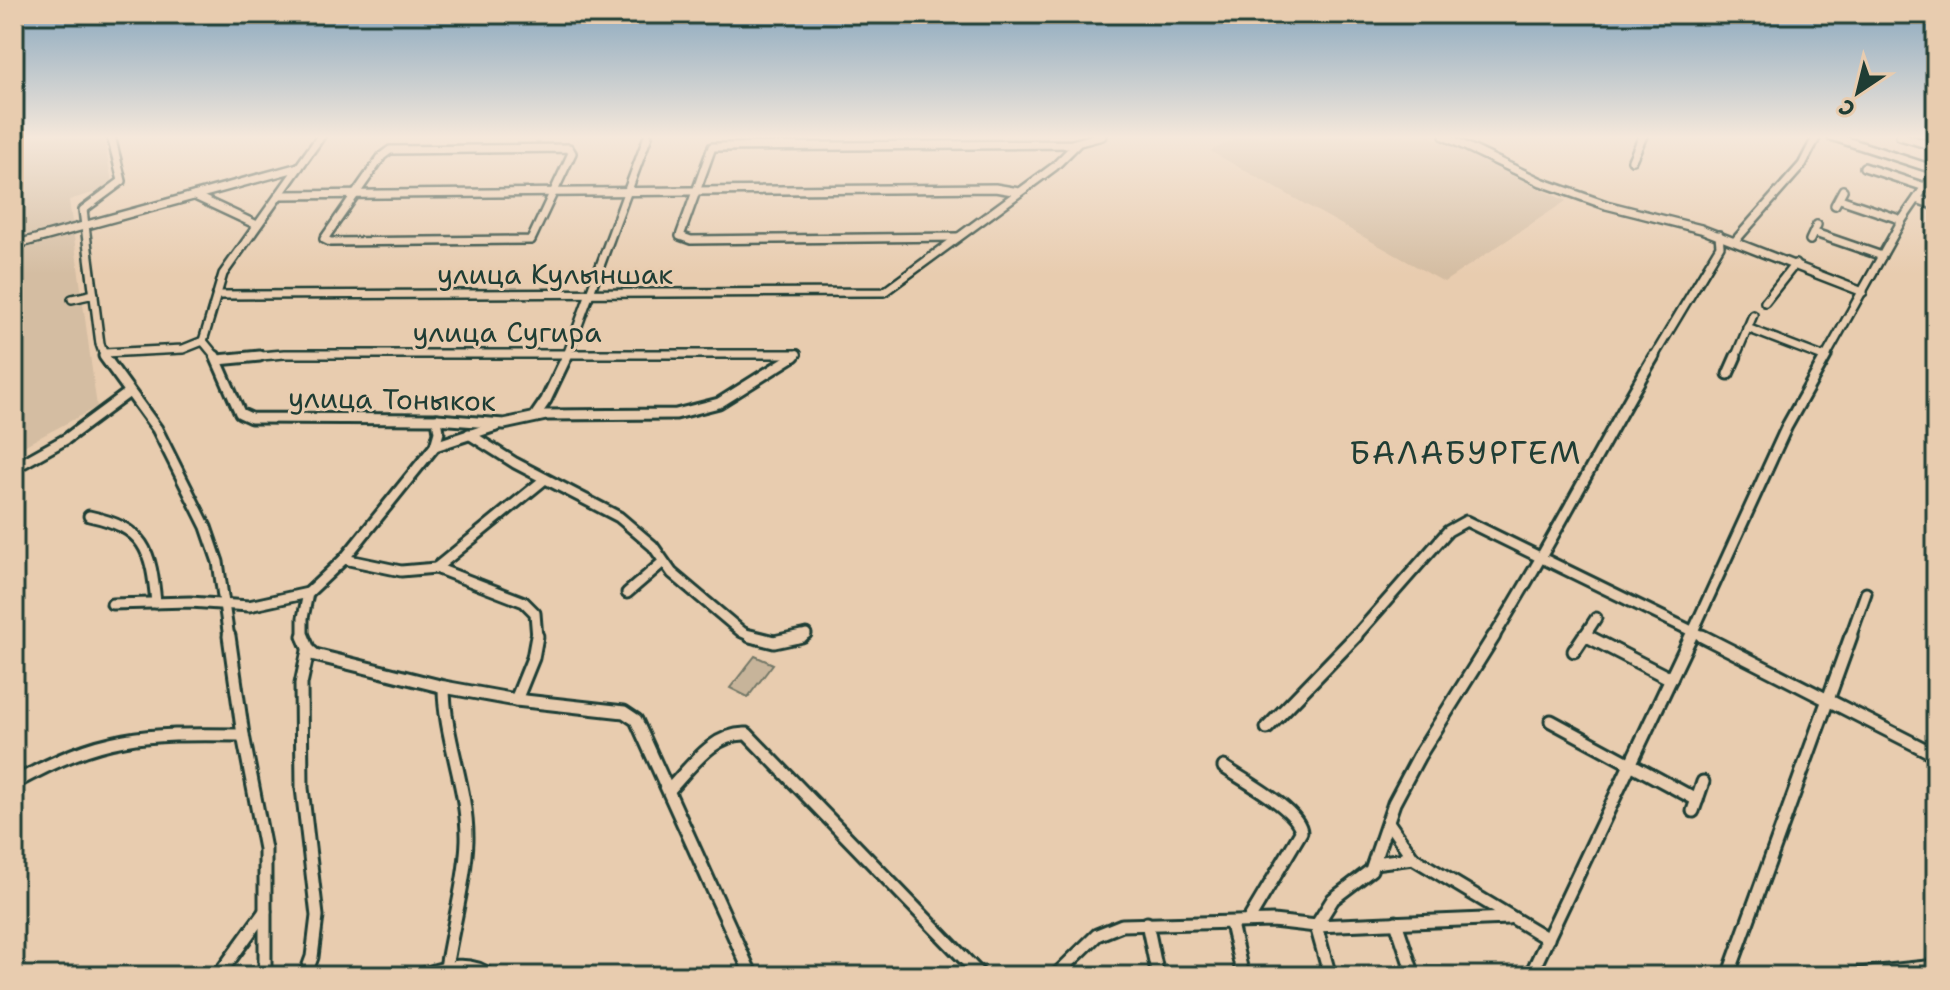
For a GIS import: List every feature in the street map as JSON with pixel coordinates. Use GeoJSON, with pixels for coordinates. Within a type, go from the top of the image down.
{"type":"FeatureCollection","features":[{"type":"Feature","properties":{"kind":"street"},"geometry":{"type":"LineString","coordinates":[[121,182],[115,190],[88,204],[83,210],[104,353],[113,373],[157,429],[216,553],[243,735],[265,849],[265,976]]}},
{"type":"Feature","properties":{"kind":"street"},"geometry":{"type":"LineString","coordinates":[[14,245],[243,182]]}},
{"type":"Feature","properties":{"kind":"street"},"geometry":{"type":"LineString","coordinates":[[104,353],[153,348],[178,351],[203,341],[223,274],[288,182]]}},
{"type":"Feature","properties":{"kind":"street"},"geometry":{"type":"LineString","coordinates":[[363,182],[324,241],[529,241],[535,237],[560,182]]}},
{"type":"Feature","properties":{"kind":"street"},"geometry":{"type":"LineString","coordinates":[[535,416],[543,409],[568,353],[630,182]]}},
{"type":"Feature","properties":{"kind":"street"},"geometry":{"type":"LineString","coordinates":[[699,182],[680,236],[687,240],[958,237],[1033,182]]}},
{"type":"Feature","properties":{"kind":"street"},"geometry":{"type":"LineString","coordinates":[[1545,182],[1564,191],[1719,235],[1863,292]]}},
{"type":"Feature","properties":{"kind":"street"},"geometry":{"type":"LineString","coordinates":[[1735,241],[1785,182]]}},
{"type":"Feature","properties":{"kind":"street"},"geometry":{"type":"LineString","coordinates":[[1910,182],[1925,187]]}},
{"type":"Feature","properties":{"kind":"street"},"geometry":{"type":"LineString","coordinates":[[1532,975],[1787,426],[1902,220],[1928,182]]}},
{"type":"Feature","properties":{"kind":"street"},"geometry":{"type":"LineString","coordinates":[[279,195],[995,188],[1019,192]]}},
{"type":"Feature","properties":{"kind":"street"},"geometry":{"type":"LineString","coordinates":[[81,195],[88,204]]}},
{"type":"Feature","properties":{"kind":"street"},"geometry":{"type":"LineString","coordinates":[[193,196],[257,225]]}},
{"type":"Feature","properties":{"kind":"street"},"geometry":{"type":"LineString","coordinates":[[1839,198],[1902,220]]}},
{"type":"Feature","properties":{"kind":"street"},"geometry":{"type":"LineString","coordinates":[[1917,199],[1936,206]]}},
{"type":"Feature","properties":{"kind":"street"},"geometry":{"type":"LineString","coordinates":[[1814,232],[1882,256]]}},
{"type":"Feature","properties":{"kind":"street"},"geometry":{"type":"LineString","coordinates":[[1330,976],[1316,926],[1333,899],[1363,878],[1374,863],[1394,803],[1437,725],[1543,558],[1615,422],[1720,246],[1719,235]]}},
{"type":"Feature","properties":{"kind":"street","name":"улица Кулыншак"},"geometry":{"type":"LineString","coordinates":[[219,295],[877,293],[892,289],[958,237]]}},
{"type":"Feature","properties":{"kind":"street"},"geometry":{"type":"LineString","coordinates":[[1765,302],[1795,264]]}},
{"type":"Feature","properties":{"kind":"street"},"geometry":{"type":"LineString","coordinates":[[72,299],[94,294]]}},
{"type":"Feature","properties":{"kind":"street"},"geometry":{"type":"LineString","coordinates":[[1728,374],[1753,315]]}},
{"type":"Feature","properties":{"kind":"street"},"geometry":{"type":"LineString","coordinates":[[1747,328],[1823,357]]}},
{"type":"Feature","properties":{"kind":"street"},"geometry":{"type":"LineString","coordinates":[[203,341],[218,360]]}},
{"type":"Feature","properties":{"kind":"street","name":"улица Сугира"},"geometry":{"type":"LineString","coordinates":[[218,360],[273,355],[797,354]]}},
{"type":"Feature","properties":{"kind":"street","name":"улица Тоныкок"},"geometry":{"type":"LineString","coordinates":[[218,360],[240,413],[251,418],[437,419],[504,424],[535,416],[689,412],[719,403],[797,354]]}},
{"type":"Feature","properties":{"kind":"street"},"geometry":{"type":"LineString","coordinates":[[14,468],[66,439],[128,393]]}},
{"type":"Feature","properties":{"kind":"street"},"geometry":{"type":"LineString","coordinates":[[112,604],[190,602],[226,606],[273,603],[308,593],[344,559],[435,446],[439,432],[437,419]]}},
{"type":"Feature","properties":{"kind":"street"},"geometry":{"type":"LineString","coordinates":[[435,446],[504,424]]}},
{"type":"Feature","properties":{"kind":"street"},"geometry":{"type":"LineString","coordinates":[[469,434],[545,479],[619,517],[653,546],[663,562],[754,639],[779,643],[806,634]]}},
{"type":"Feature","properties":{"kind":"street"},"geometry":{"type":"LineString","coordinates":[[436,568],[545,479]]}},
{"type":"Feature","properties":{"kind":"street"},"geometry":{"type":"LineString","coordinates":[[89,516],[132,528],[141,539],[149,559],[156,603]]}},
{"type":"Feature","properties":{"kind":"street"},"geometry":{"type":"LineString","coordinates":[[1267,728],[1342,652],[1459,522],[1469,522],[1936,755]]}},
{"type":"Feature","properties":{"kind":"street"},"geometry":{"type":"LineString","coordinates":[[344,559],[401,571],[436,568],[524,602],[535,613],[537,638],[516,700]]}},
{"type":"Feature","properties":{"kind":"street"},"geometry":{"type":"LineString","coordinates":[[627,593],[663,562]]}},
{"type":"Feature","properties":{"kind":"street"},"geometry":{"type":"LineString","coordinates":[[305,976],[315,952],[314,883],[304,808],[302,731],[301,668],[308,651],[303,623],[308,593]]}},
{"type":"Feature","properties":{"kind":"street"},"geometry":{"type":"LineString","coordinates":[[1728,976],[1866,593]]}},
{"type":"Feature","properties":{"kind":"street"},"geometry":{"type":"LineString","coordinates":[[1574,651],[1596,618]]}},
{"type":"Feature","properties":{"kind":"street"},"geometry":{"type":"LineString","coordinates":[[1585,635],[1671,679]]}},
{"type":"Feature","properties":{"kind":"street"},"geometry":{"type":"LineString","coordinates":[[308,651],[444,687],[630,715],[636,720],[669,790],[752,976]]}},
{"type":"Feature","properties":{"kind":"street"},"geometry":{"type":"LineString","coordinates":[[444,687],[444,705],[463,801],[467,840],[446,968]]}},
{"type":"Feature","properties":{"kind":"street"},"geometry":{"type":"LineString","coordinates":[[1551,721],[1632,765],[1695,806],[1703,782]]}},
{"type":"Feature","properties":{"kind":"street"},"geometry":{"type":"LineString","coordinates":[[669,790],[723,737],[735,732],[747,734],[981,976]]}},
{"type":"Feature","properties":{"kind":"street"},"geometry":{"type":"LineString","coordinates":[[14,783],[75,752],[113,739],[143,735],[243,735]]}},
{"type":"Feature","properties":{"kind":"street"},"geometry":{"type":"LineString","coordinates":[[1224,767],[1293,814],[1301,826],[1301,832],[1248,921]]}},
{"type":"Feature","properties":{"kind":"street"},"geometry":{"type":"LineString","coordinates":[[1388,822],[1413,858],[1508,918],[1548,939]]}},
{"type":"Feature","properties":{"kind":"street"},"geometry":{"type":"LineString","coordinates":[[1374,863],[1413,858]]}},
{"type":"Feature","properties":{"kind":"street"},"geometry":{"type":"LineString","coordinates":[[218,976],[265,911]]}},
{"type":"Feature","properties":{"kind":"street"},"geometry":{"type":"LineString","coordinates":[[1055,976],[1097,935],[1122,925],[1231,924],[1248,921],[1316,926],[1508,918]]}},
{"type":"Feature","properties":{"kind":"street"},"geometry":{"type":"LineString","coordinates":[[1396,922],[1414,976]]}},
{"type":"Feature","properties":{"kind":"street"},"geometry":{"type":"LineString","coordinates":[[1147,923],[1158,976]]}},
{"type":"Feature","properties":{"kind":"street"},"geometry":{"type":"LineString","coordinates":[[1231,924],[1243,976]]}},
{"type":"Feature","properties":{"kind":"street"},"geometry":{"type":"LineString","coordinates":[[1067,961],[1071,976]]}},
{"type":"Feature","properties":{"kind":"street"},"geometry":{"type":"LineString","coordinates":[[417,976],[446,968],[474,966],[481,967],[490,976]]}},
{"type":"Feature","properties":{"kind":"street"},"geometry":{"type":"LineString","coordinates":[[1840,976],[1936,966]]}},
{"type":"Feature","properties":{"kind":"shaded area"},"geometry":{"type":"Polygon","coordinates":[[[14,182],[112,182],[113,187],[69,200],[97,407],[14,451],[14,182]]]}},
{"type":"Feature","properties":{"kind":"shaded area"},"geometry":{"type":"Polygon","coordinates":[[[1266,182],[1527,182],[1566,201],[1444,282],[1266,182]]]}},
{"type":"Feature","properties":{"kind":"shaded area"},"geometry":{"type":"Polygon","coordinates":[[[755,656],[773,664],[748,697],[730,688],[755,656]]]}},
{"type":"Feature","properties":{"kind":"district","name":"БАЛАБУРГЕМ"},"geometry":{"type":"Point","coordinates":[1466,453]}}]}
